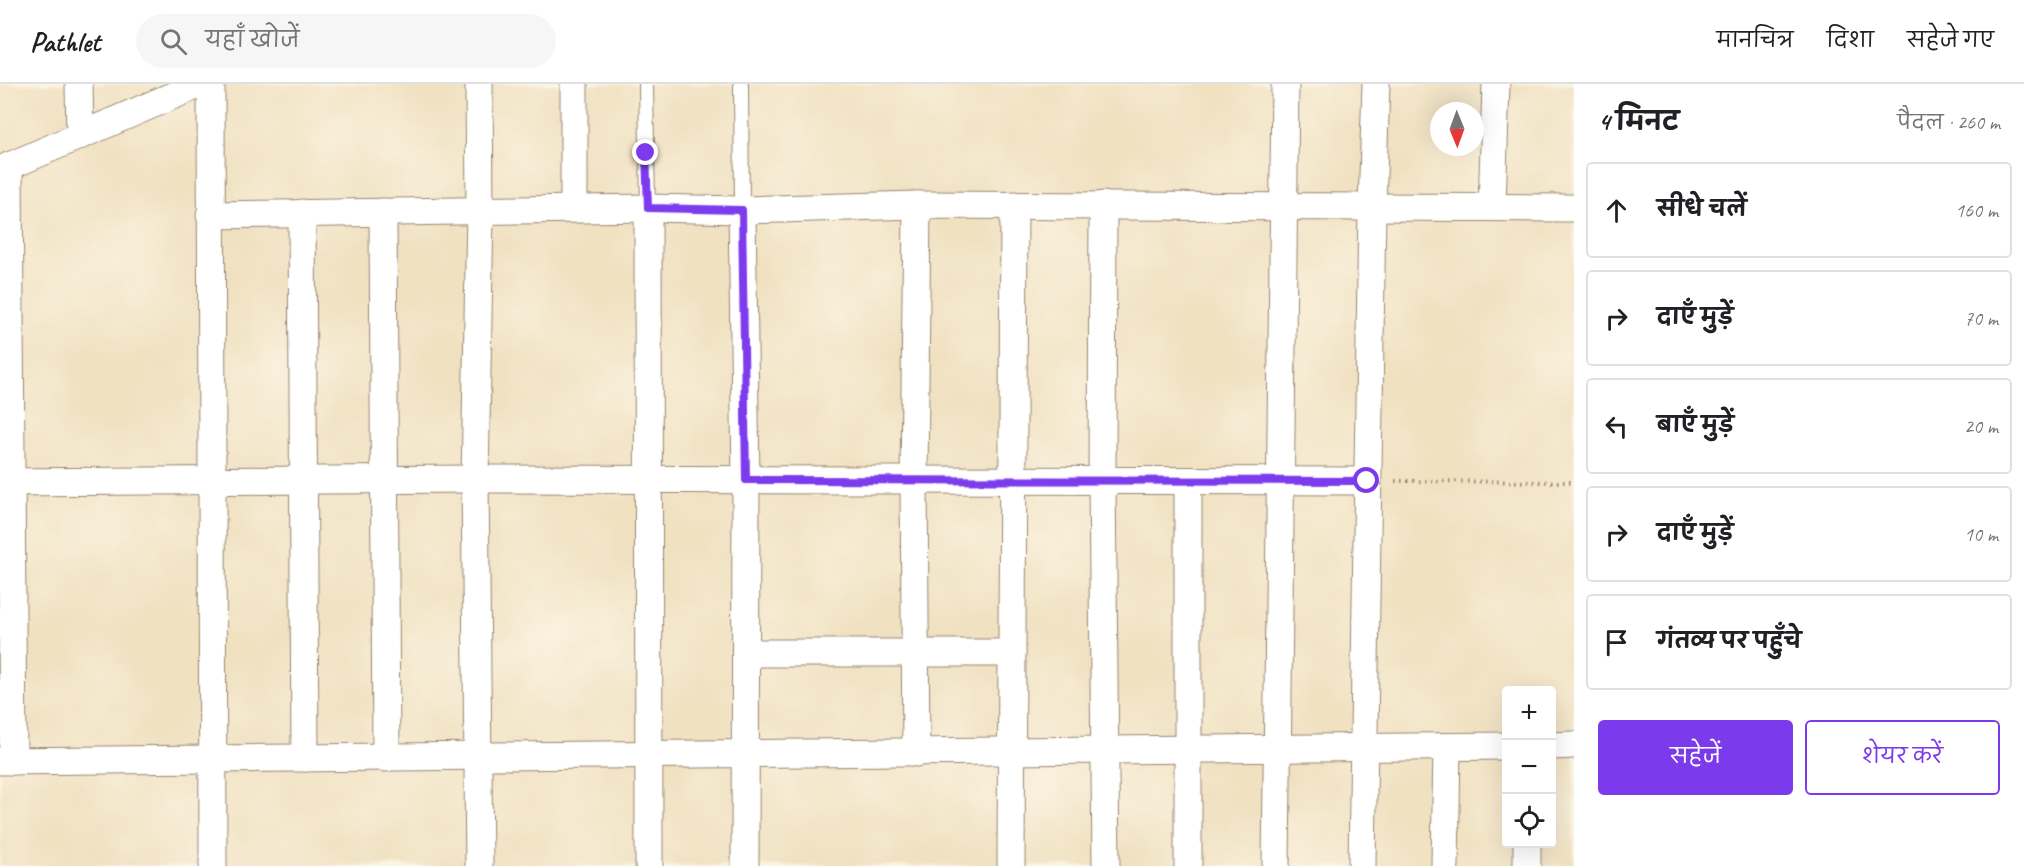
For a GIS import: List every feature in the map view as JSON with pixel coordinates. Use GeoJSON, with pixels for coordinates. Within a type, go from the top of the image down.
{"type":"FeatureCollection","features":[{"type":"Feature","properties":{"kind":"street"},"geometry":{"type":"LineString","coordinates":[[79,84],[80,135]]}},
{"type":"Feature","properties":{"kind":"street"},"geometry":{"type":"LineString","coordinates":[[200,84],[168,91],[80,135],[5,168],[6,761],[1502,746]]}},
{"type":"Feature","properties":{"kind":"street"},"geometry":{"type":"LineString","coordinates":[[211,84],[213,866]]}},
{"type":"Feature","properties":{"kind":"street"},"geometry":{"type":"LineString","coordinates":[[479,84],[480,211],[475,479],[479,866]]}},
{"type":"Feature","properties":{"kind":"street"},"geometry":{"type":"LineString","coordinates":[[574,84],[574,209]]}},
{"type":"Feature","properties":{"kind":"street"},"geometry":{"type":"LineString","coordinates":[[1276,866],[1285,84]]}},
{"type":"Feature","properties":{"kind":"street"},"geometry":{"type":"LineString","coordinates":[[1362,866],[1367,481],[1376,84]]}},
{"type":"Feature","properties":{"kind":"street"},"geometry":{"type":"LineString","coordinates":[[1492,207],[1496,84]]}},
{"type":"Feature","properties":{"kind":"street"},"geometry":{"type":"LineString","coordinates":[[210,215],[648,208],[742,210],[917,205],[1574,208]]}},
{"type":"Feature","properties":{"kind":"street"},"geometry":{"type":"LineString","coordinates":[[916,753],[914,480],[917,205]]}},
{"type":"Feature","properties":{"kind":"street"},"geometry":{"type":"LineString","coordinates":[[1011,866],[1014,205]]}},
{"type":"Feature","properties":{"kind":"street"},"geometry":{"type":"LineString","coordinates":[[1102,205],[1106,866]]}},
{"type":"Feature","properties":{"kind":"street"},"geometry":{"type":"LineString","coordinates":[[648,208],[649,866]]}},
{"type":"Feature","properties":{"kind":"street"},"geometry":{"type":"LineString","coordinates":[[742,210],[746,480],[745,866]]}},
{"type":"Feature","properties":{"kind":"street"},"geometry":{"type":"LineString","coordinates":[[383,212],[386,758]]}},
{"type":"Feature","properties":{"kind":"street"},"geometry":{"type":"LineString","coordinates":[[302,213],[305,758]]}},
{"type":"Feature","properties":{"kind":"street"},"geometry":{"type":"LineString","coordinates":[[5,482],[386,479],[1367,481]]}},
{"type":"Feature","properties":{"kind":"street"},"geometry":{"type":"LineString","coordinates":[[1188,481],[1188,866]]}},
{"type":"Feature","properties":{"kind":"street"},"geometry":{"type":"LineString","coordinates":[[746,653],[1012,653]]}},
{"type":"Feature","properties":{"kind":"street"},"geometry":{"type":"LineString","coordinates":[[1556,746],[1574,745]]}},
{"type":"Feature","properties":{"kind":"street"},"geometry":{"type":"LineString","coordinates":[[1445,866],[1447,747]]}},
{"type":"Feature","properties":{"kind":"street"},"geometry":{"type":"LineString","coordinates":[[1527,848],[1527,866]]}},
{"type":"Feature","properties":{"kind":"lane"},"geometry":{"type":"LineString","coordinates":[[646,84],[648,208]]}},
{"type":"Feature","properties":{"kind":"lane"},"geometry":{"type":"LineString","coordinates":[[741,84],[742,210]]}},
{"type":"Feature","properties":{"kind":"path"},"geometry":{"type":"LineString","coordinates":[[1367,481],[1574,482]]}},
{"type":"Feature","properties":{"kind":"route"},"geometry":{"type":"LineString","coordinates":[[646,153],[648,208],[742,210],[746,480],[1367,481]]}}]}
